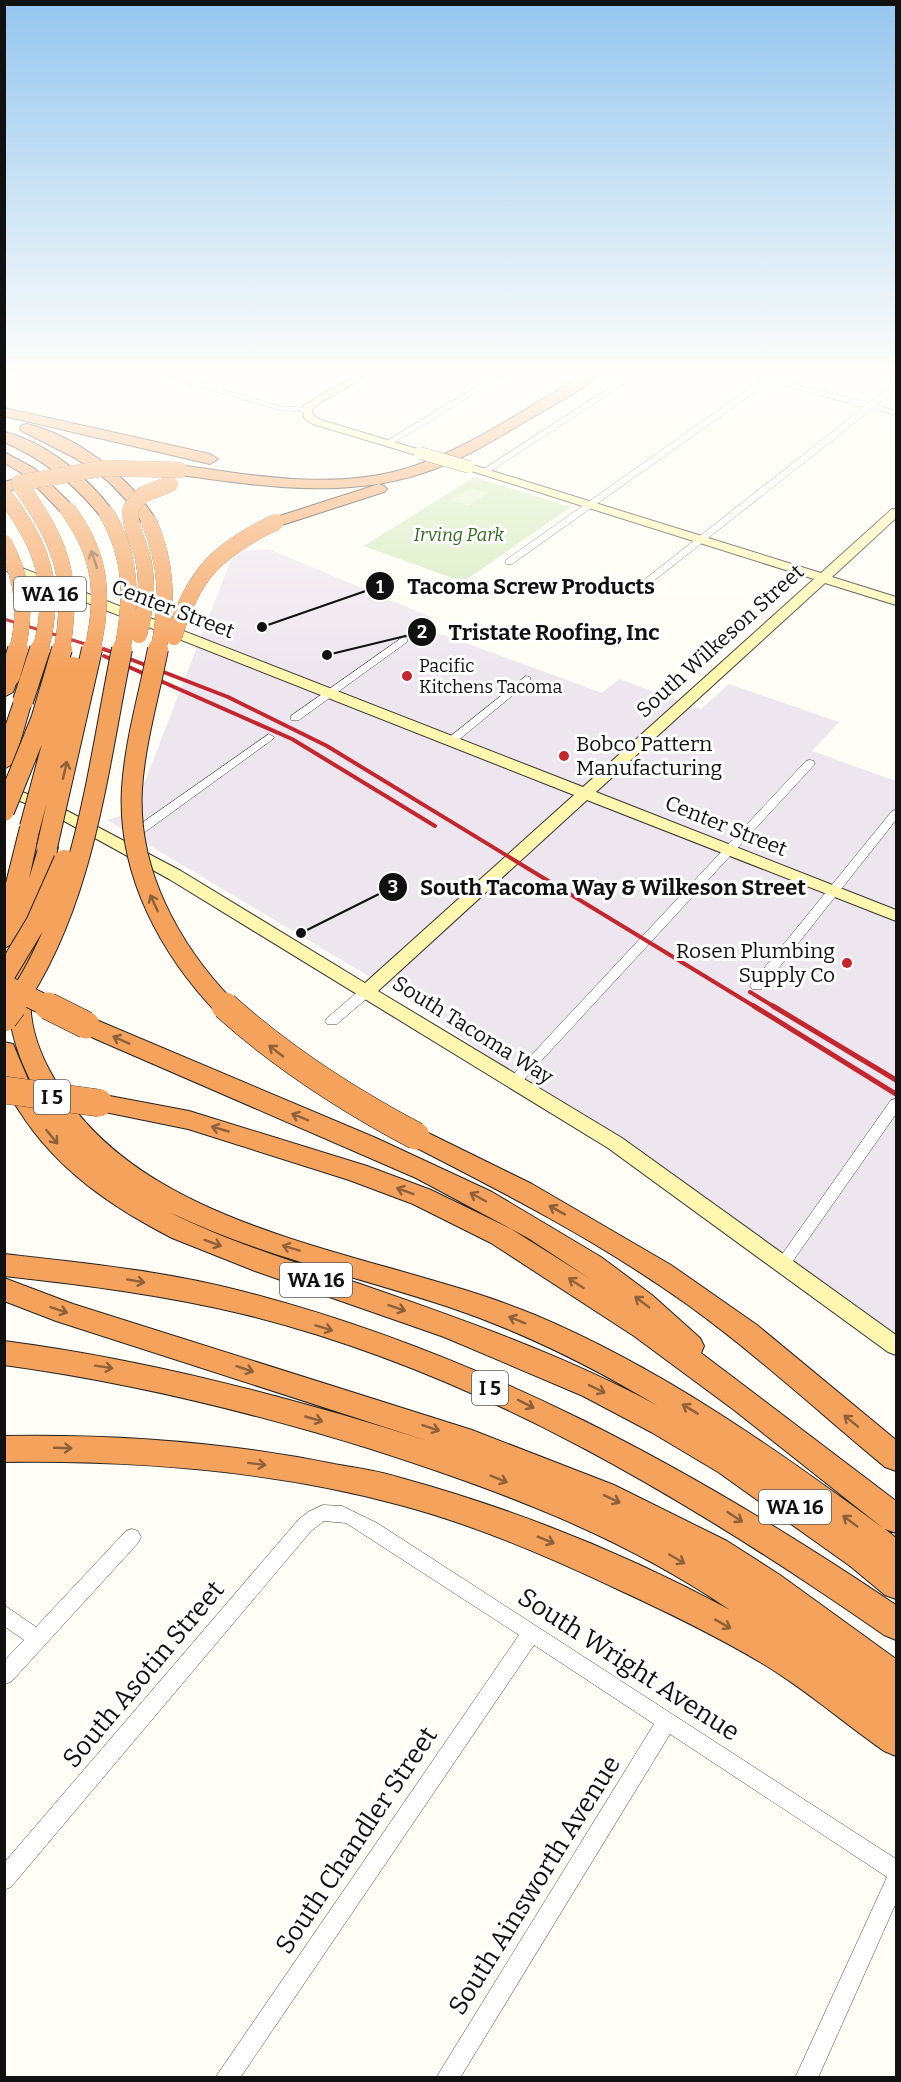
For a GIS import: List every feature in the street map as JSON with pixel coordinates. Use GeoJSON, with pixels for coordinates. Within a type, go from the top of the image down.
{"type":"FeatureCollection","features":[{"type":"Feature","properties":{"kind":"highway"},"geometry":{"type":"LineString","coordinates":[[15,474],[82,530],[93,554],[98,573],[100,616],[24,956],[19,1013],[32,1061],[56,1107],[86,1142],[105,1159],[156,1194],[214,1223],[471,1302],[565,1340],[691,1410],[747,1445],[897,1556]]}},
{"type":"Feature","properties":{"kind":"highway"},"geometry":{"type":"LineString","coordinates":[[4,941],[30,827],[84,618],[84,582],[76,549],[62,512],[32,474]]}},
{"type":"Feature","properties":{"kind":"highway"},"geometry":{"type":"LineString","coordinates":[[4,1018],[43,957],[56,929],[75,865],[108,722],[130,605],[126,556],[100,515],[52,474]]}},
{"type":"Feature","properties":{"kind":"highway"},"geometry":{"type":"LineString","coordinates":[[4,976],[36,923],[67,850],[118,596],[112,554],[100,515],[91,493],[69,474]]}},
{"type":"Feature","properties":{"kind":"highway"},"geometry":{"type":"LineString","coordinates":[[12,485],[71,474]]}},
{"type":"Feature","properties":{"kind":"highway"},"geometry":{"type":"LineString","coordinates":[[105,474],[130,494],[149,522],[161,550],[168,591],[132,801],[139,863],[152,899],[197,976],[220,1004],[245,1027],[286,1058],[375,1116],[508,1182],[613,1241],[697,1297],[897,1458]]}},
{"type":"Feature","properties":{"kind":"highway"},"geometry":{"type":"LineString","coordinates":[[153,474],[301,486],[346,482],[390,474]]}},
{"type":"Feature","properties":{"kind":"highway"},"geometry":{"type":"LineString","coordinates":[[292,474],[335,477],[389,474]]}},
{"type":"Feature","properties":{"kind":"highway"},"geometry":{"type":"LineString","coordinates":[[145,718],[167,663],[182,606],[193,583],[223,551],[276,522],[422,474]]}},
{"type":"Feature","properties":{"kind":"highway"},"geometry":{"type":"LineString","coordinates":[[108,722],[118,707],[147,603],[144,557],[130,518],[130,511],[133,504],[148,492],[175,477]]}},
{"type":"Feature","properties":{"kind":"highway"},"geometry":{"type":"LineString","coordinates":[[4,811],[44,710],[60,655],[68,614],[68,585],[61,557],[46,522],[12,485]]}},
{"type":"Feature","properties":{"kind":"highway","name":"WA 16"},"geometry":{"type":"LineString","coordinates":[[4,495],[30,529],[48,576],[50,594],[44,638],[23,701],[4,737]]}},
{"type":"Feature","properties":{"kind":"highway"},"geometry":{"type":"LineString","coordinates":[[4,543],[22,581],[24,603],[21,645],[4,692]]}},
{"type":"Feature","properties":{"kind":"highway"},"geometry":{"type":"LineString","coordinates":[[4,762],[23,701]]}},
{"type":"Feature","properties":{"kind":"highway"},"geometry":{"type":"LineString","coordinates":[[4,883],[21,840],[30,827]]}},
{"type":"Feature","properties":{"kind":"highway"},"geometry":{"type":"LineString","coordinates":[[4,985],[198,1075],[373,1146],[487,1202],[596,1267],[656,1313],[744,1401]]}},
{"type":"Feature","properties":{"kind":"highway","name":"WA 16"},"geometry":{"type":"LineString","coordinates":[[4,1050],[24,1097],[55,1142],[87,1172],[140,1210],[196,1237],[472,1335],[562,1372],[625,1403],[708,1449],[785,1500],[897,1584]]}},
{"type":"Feature","properties":{"kind":"highway","name":"I 5"},"geometry":{"type":"LineString","coordinates":[[4,1090],[99,1103],[200,1124],[358,1173],[422,1197],[501,1236],[644,1328],[744,1401],[897,1519]]}},
{"type":"Feature","properties":{"kind":"highway","name":"I 5"},"geometry":{"type":"LineString","coordinates":[[4,1265],[130,1280],[215,1296],[376,1344],[508,1395],[634,1458],[717,1506],[897,1624]]}},
{"type":"Feature","properties":{"kind":"highway"},"geometry":{"type":"LineString","coordinates":[[4,1289],[66,1313],[451,1434],[530,1462],[688,1536],[728,1559],[897,1679]]}},
{"type":"Feature","properties":{"kind":"highway"},"geometry":{"type":"LineString","coordinates":[[4,1353],[120,1370],[190,1384],[317,1420],[485,1473],[583,1514],[667,1553],[737,1594],[897,1704]]}},
{"type":"Feature","properties":{"kind":"highway"},"geometry":{"type":"LineString","coordinates":[[4,1449],[56,1448],[172,1454],[287,1468],[420,1498],[546,1540],[698,1610],[778,1654],[897,1739]]}},
{"type":"Feature","properties":{"kind":"main road"},"geometry":{"type":"LineString","coordinates":[[490,474],[897,601]]}},
{"type":"Feature","properties":{"kind":"main road","name":"South Wilkeson Street"},"geometry":{"type":"LineString","coordinates":[[367,991],[897,512]]}},
{"type":"Feature","properties":{"kind":"main road","name":"Center Street"},"geometry":{"type":"LineString","coordinates":[[4,565],[897,916]]}},
{"type":"Feature","properties":{"kind":"main road","name":"South Tacoma Way"},"geometry":{"type":"LineString","coordinates":[[4,789],[51,808],[121,844],[615,1143],[897,1346]]}},
{"type":"Feature","properties":{"kind":"street"},"geometry":{"type":"LineString","coordinates":[[509,562],[634,474]]}},
{"type":"Feature","properties":{"kind":"street"},"geometry":{"type":"LineString","coordinates":[[643,585],[784,474]]}},
{"type":"Feature","properties":{"kind":"street"},"geometry":{"type":"LineString","coordinates":[[295,718],[403,640]]}},
{"type":"Feature","properties":{"kind":"street"},"geometry":{"type":"LineString","coordinates":[[451,741],[526,680]]}},
{"type":"Feature","properties":{"kind":"street"},"geometry":{"type":"LineString","coordinates":[[121,844],[269,736]]}},
{"type":"Feature","properties":{"kind":"street"},"geometry":{"type":"LineString","coordinates":[[514,1082],[810,763]]}},
{"type":"Feature","properties":{"kind":"street"},"geometry":{"type":"LineString","coordinates":[[757,986],[897,813]]}},
{"type":"Feature","properties":{"kind":"street","name":"South Wilkeson Street"},"geometry":{"type":"LineString","coordinates":[[332,1021],[367,991]]}},
{"type":"Feature","properties":{"kind":"street"},"geometry":{"type":"LineString","coordinates":[[783,1264],[897,1104]]}},
{"type":"Feature","properties":{"kind":"street","name":"South Wright Avenue"},"geometry":{"type":"LineString","coordinates":[[328,1512],[346,1514],[368,1526],[897,1871]]}},
{"type":"Feature","properties":{"kind":"street","name":"South Asotin Street"},"geometry":{"type":"LineString","coordinates":[[4,1880],[305,1525],[318,1514],[328,1512]]}},
{"type":"Feature","properties":{"kind":"street"},"geometry":{"type":"LineString","coordinates":[[4,1675],[132,1537]]}},
{"type":"Feature","properties":{"kind":"street"},"geometry":{"type":"LineString","coordinates":[[4,1614],[37,1639]]}},
{"type":"Feature","properties":{"kind":"street","name":"South Chandler Street"},"geometry":{"type":"LineString","coordinates":[[226,2078],[531,1633]]}},
{"type":"Feature","properties":{"kind":"street","name":"South Ainsworth Avenue"},"geometry":{"type":"LineString","coordinates":[[447,2078],[667,1721]]}},
{"type":"Feature","properties":{"kind":"street"},"geometry":{"type":"LineString","coordinates":[[806,2078],[897,1880]]}},
{"type":"Feature","properties":{"kind":"shaded area"},"geometry":{"type":"Polygon","coordinates":[[[269,549],[433,618],[422,627],[602,693],[619,679],[701,709],[729,684],[839,722],[812,751],[896,781],[896,1338],[400,995],[107,820],[133,812],[234,552],[269,549]]]}},
{"type":"Feature","properties":{"kind":"green space","name":"Irving Park"},"geometry":{"type":"Polygon","coordinates":[[[474,477],[571,507],[463,582],[364,546],[474,477]]]}},
{"type":"Feature","properties":{"kind":"green space"},"geometry":{"type":"Polygon","coordinates":[[[471,488],[488,493],[468,506],[451,500],[471,488]]]}},
{"type":"Feature","properties":{"kind":"railway"},"geometry":{"type":"LineString","coordinates":[[4,619],[108,651]]}},
{"type":"Feature","properties":{"kind":"railway"},"geometry":{"type":"LineString","coordinates":[[104,649],[228,697],[327,746],[757,1008]]}},
{"type":"Feature","properties":{"kind":"railway"},"geometry":{"type":"LineString","coordinates":[[104,656],[292,739],[435,826]]}},
{"type":"Feature","properties":{"kind":"railway"},"geometry":{"type":"LineString","coordinates":[[750,992],[776,1008]]}},
{"type":"Feature","properties":{"kind":"railway"},"geometry":{"type":"LineString","coordinates":[[754,1006],[896,1094]]}},
{"type":"Feature","properties":{"kind":"railway"},"geometry":{"type":"LineString","coordinates":[[773,1006],[896,1080]]}},
{"type":"Feature","properties":{"kind":"place","name":"Tacoma Screw Products"},"geometry":{"type":"Point","coordinates":[262,627]}},
{"type":"Feature","properties":{"kind":"place","name":"Tristate Roofing, Inc"},"geometry":{"type":"Point","coordinates":[327,655]}},
{"type":"Feature","properties":{"kind":"place","name":"Pacific Kitchens Tacoma"},"geometry":{"type":"Point","coordinates":[407,676]}},
{"type":"Feature","properties":{"kind":"place","name":"Bobco Pattern Manufacturing"},"geometry":{"type":"Point","coordinates":[564,756]}},
{"type":"Feature","properties":{"kind":"place","name":"South Tacoma Way & Wilkeson Street"},"geometry":{"type":"Point","coordinates":[301,933]}},
{"type":"Feature","properties":{"kind":"place","name":"Rosen Plumbing Supply Co"},"geometry":{"type":"Point","coordinates":[847,963]}}]}
